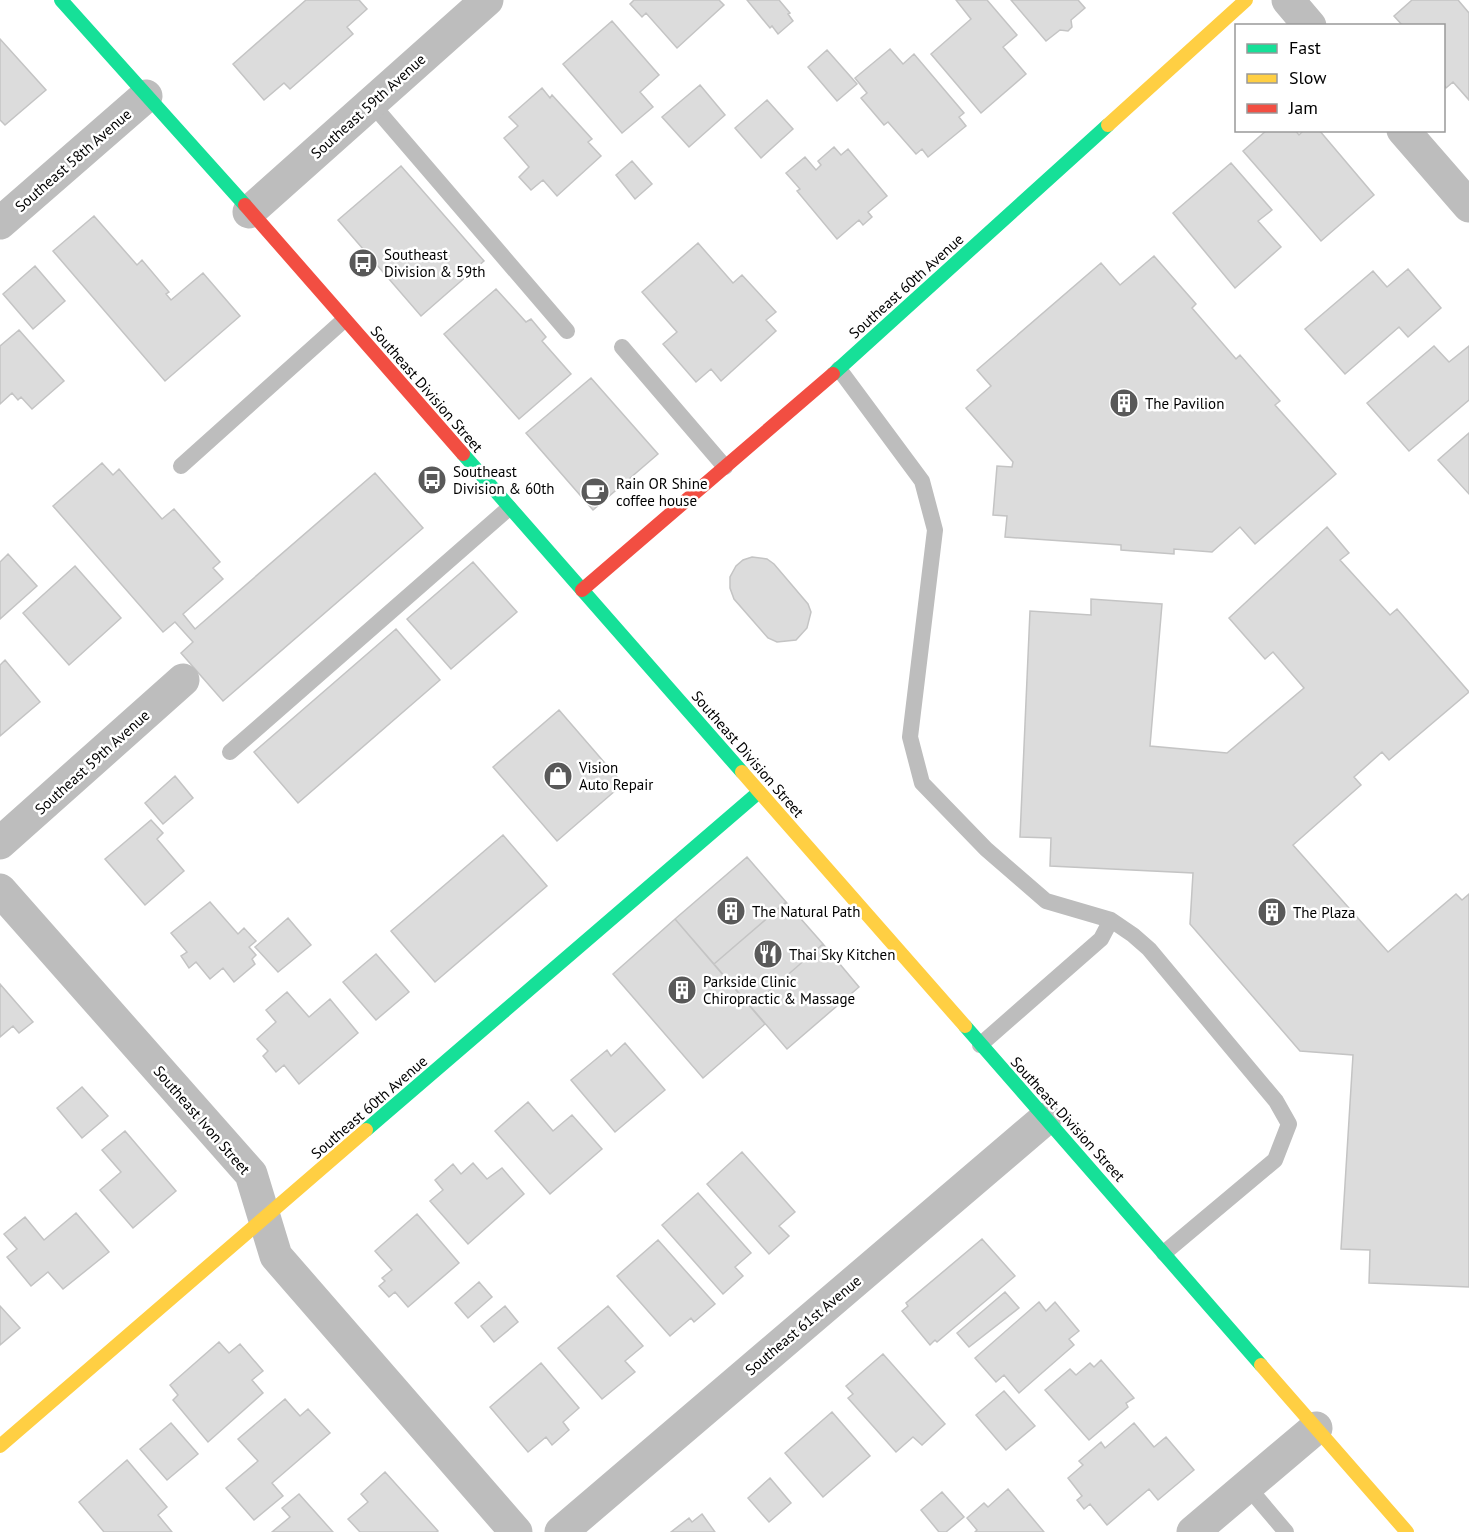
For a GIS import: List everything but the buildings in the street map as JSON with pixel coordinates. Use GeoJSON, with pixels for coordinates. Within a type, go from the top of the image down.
{"type":"FeatureCollection","features":[{"type":"Feature","properties":{"kind":"main road","name":"Southeast Division Street"},"geometry":{"type":"LineString","coordinates":[[61,0],[1164,1253],[1404,1531]]}},
{"type":"Feature","properties":{"kind":"main road","name":"Southeast 60th Avenue"},"geometry":{"type":"LineString","coordinates":[[582,590],[839,369],[1246,0]]}},
{"type":"Feature","properties":{"kind":"main road","name":"Southeast 60th Avenue"},"geometry":{"type":"LineString","coordinates":[[0,1446],[759,792]]}},
{"type":"Feature","properties":{"kind":"street","name":"Southeast 59th Avenue"},"geometry":{"type":"LineString","coordinates":[[249,212],[487,0]]}},
{"type":"Feature","properties":{"kind":"street"},"geometry":{"type":"LineString","coordinates":[[1288,0],[1308,24]]}},
{"type":"Feature","properties":{"kind":"street","name":"Southeast 58th Avenue"},"geometry":{"type":"LineString","coordinates":[[0,223],[146,96]]}},
{"type":"Feature","properties":{"kind":"street"},"geometry":{"type":"LineString","coordinates":[[1405,132],[1469,206]]}},
{"type":"Feature","properties":{"kind":"street","name":"Southeast 59th Avenue"},"geometry":{"type":"LineString","coordinates":[[0,843],[183,680]]}},
{"type":"Feature","properties":{"kind":"street","name":"Southeast Ivon Street"},"geometry":{"type":"LineString","coordinates":[[0,890],[251,1174],[276,1256],[516,1532]]}},
{"type":"Feature","properties":{"kind":"street","name":"Southeast 61st Avenue"},"geometry":{"type":"LineString","coordinates":[[561,1532],[1045,1119]]}},
{"type":"Feature","properties":{"kind":"street"},"geometry":{"type":"LineString","coordinates":[[1194,1532],[1316,1428]]}},
{"type":"Feature","properties":{"kind":"lane"},"geometry":{"type":"LineString","coordinates":[[372,104],[567,331]]}},
{"type":"Feature","properties":{"kind":"lane"},"geometry":{"type":"LineString","coordinates":[[181,466],[344,320]]}},
{"type":"Feature","properties":{"kind":"lane"},"geometry":{"type":"LineString","coordinates":[[622,347],[725,467]]}},
{"type":"Feature","properties":{"kind":"lane"},"geometry":{"type":"LineString","coordinates":[[839,369],[922,481],[934,530],[910,737],[922,783],[986,849],[1046,901],[1111,920],[1133,935],[1149,950],[1276,1101],[1289,1124],[1275,1160],[1164,1253]]}},
{"type":"Feature","properties":{"kind":"lane"},"geometry":{"type":"LineString","coordinates":[[230,752],[509,508]]}},
{"type":"Feature","properties":{"kind":"lane"},"geometry":{"type":"LineString","coordinates":[[980,1045],[1101,939],[1111,920]]}},
{"type":"Feature","properties":{"kind":"lane"},"geometry":{"type":"LineString","coordinates":[[1247,1486],[1286,1532]]}},
{"type":"Feature","properties":{"kind":"traffic: fast"},"geometry":{"type":"LineString","coordinates":[[61,0],[245,205]]}},
{"type":"Feature","properties":{"kind":"traffic: fast"},"geometry":{"type":"LineString","coordinates":[[833,374],[1108,125]]}},
{"type":"Feature","properties":{"kind":"traffic: fast"},"geometry":{"type":"LineString","coordinates":[[463,454],[742,772]]}},
{"type":"Feature","properties":{"kind":"traffic: fast"},"geometry":{"type":"LineString","coordinates":[[366,1130],[759,792]]}},
{"type":"Feature","properties":{"kind":"traffic: fast"},"geometry":{"type":"LineString","coordinates":[[965,1026],[1261,1365]]}},
{"type":"Feature","properties":{"kind":"traffic: slow"},"geometry":{"type":"LineString","coordinates":[[1108,125],[1246,0]]}},
{"type":"Feature","properties":{"kind":"traffic: slow"},"geometry":{"type":"LineString","coordinates":[[742,772],[965,1026]]}},
{"type":"Feature","properties":{"kind":"traffic: slow"},"geometry":{"type":"LineString","coordinates":[[0,1446],[366,1130]]}},
{"type":"Feature","properties":{"kind":"traffic: slow"},"geometry":{"type":"LineString","coordinates":[[1261,1365],[1407,1532]]}},
{"type":"Feature","properties":{"kind":"traffic: jam"},"geometry":{"type":"LineString","coordinates":[[245,205],[463,454]]}},
{"type":"Feature","properties":{"kind":"traffic: jam"},"geometry":{"type":"LineString","coordinates":[[582,590],[833,374]]}},
{"type":"Feature","properties":{"kind":"place","name":"Southeast Division & 59th"},"geometry":{"type":"Point","coordinates":[363,263]}},
{"type":"Feature","properties":{"kind":"place","name":"The Pavilion"},"geometry":{"type":"Point","coordinates":[1124,403]}},
{"type":"Feature","properties":{"kind":"place","name":"Southeast Division & 60th"},"geometry":{"type":"Point","coordinates":[432,480]}},
{"type":"Feature","properties":{"kind":"place","name":"Rain OR Shine coffee house"},"geometry":{"type":"Point","coordinates":[595,492]}},
{"type":"Feature","properties":{"kind":"place","name":"Vision Auto Repair"},"geometry":{"type":"Point","coordinates":[558,776]}},
{"type":"Feature","properties":{"kind":"place","name":"The Natural Path"},"geometry":{"type":"Point","coordinates":[731,911]}},
{"type":"Feature","properties":{"kind":"place","name":"The Plaza"},"geometry":{"type":"Point","coordinates":[1272,912]}},
{"type":"Feature","properties":{"kind":"place","name":"Thai Sky Kitchen"},"geometry":{"type":"Point","coordinates":[768,954]}},
{"type":"Feature","properties":{"kind":"place","name":"Parkside Clinic Chiropractic & Massage"},"geometry":{"type":"Point","coordinates":[682,990]}}]}
